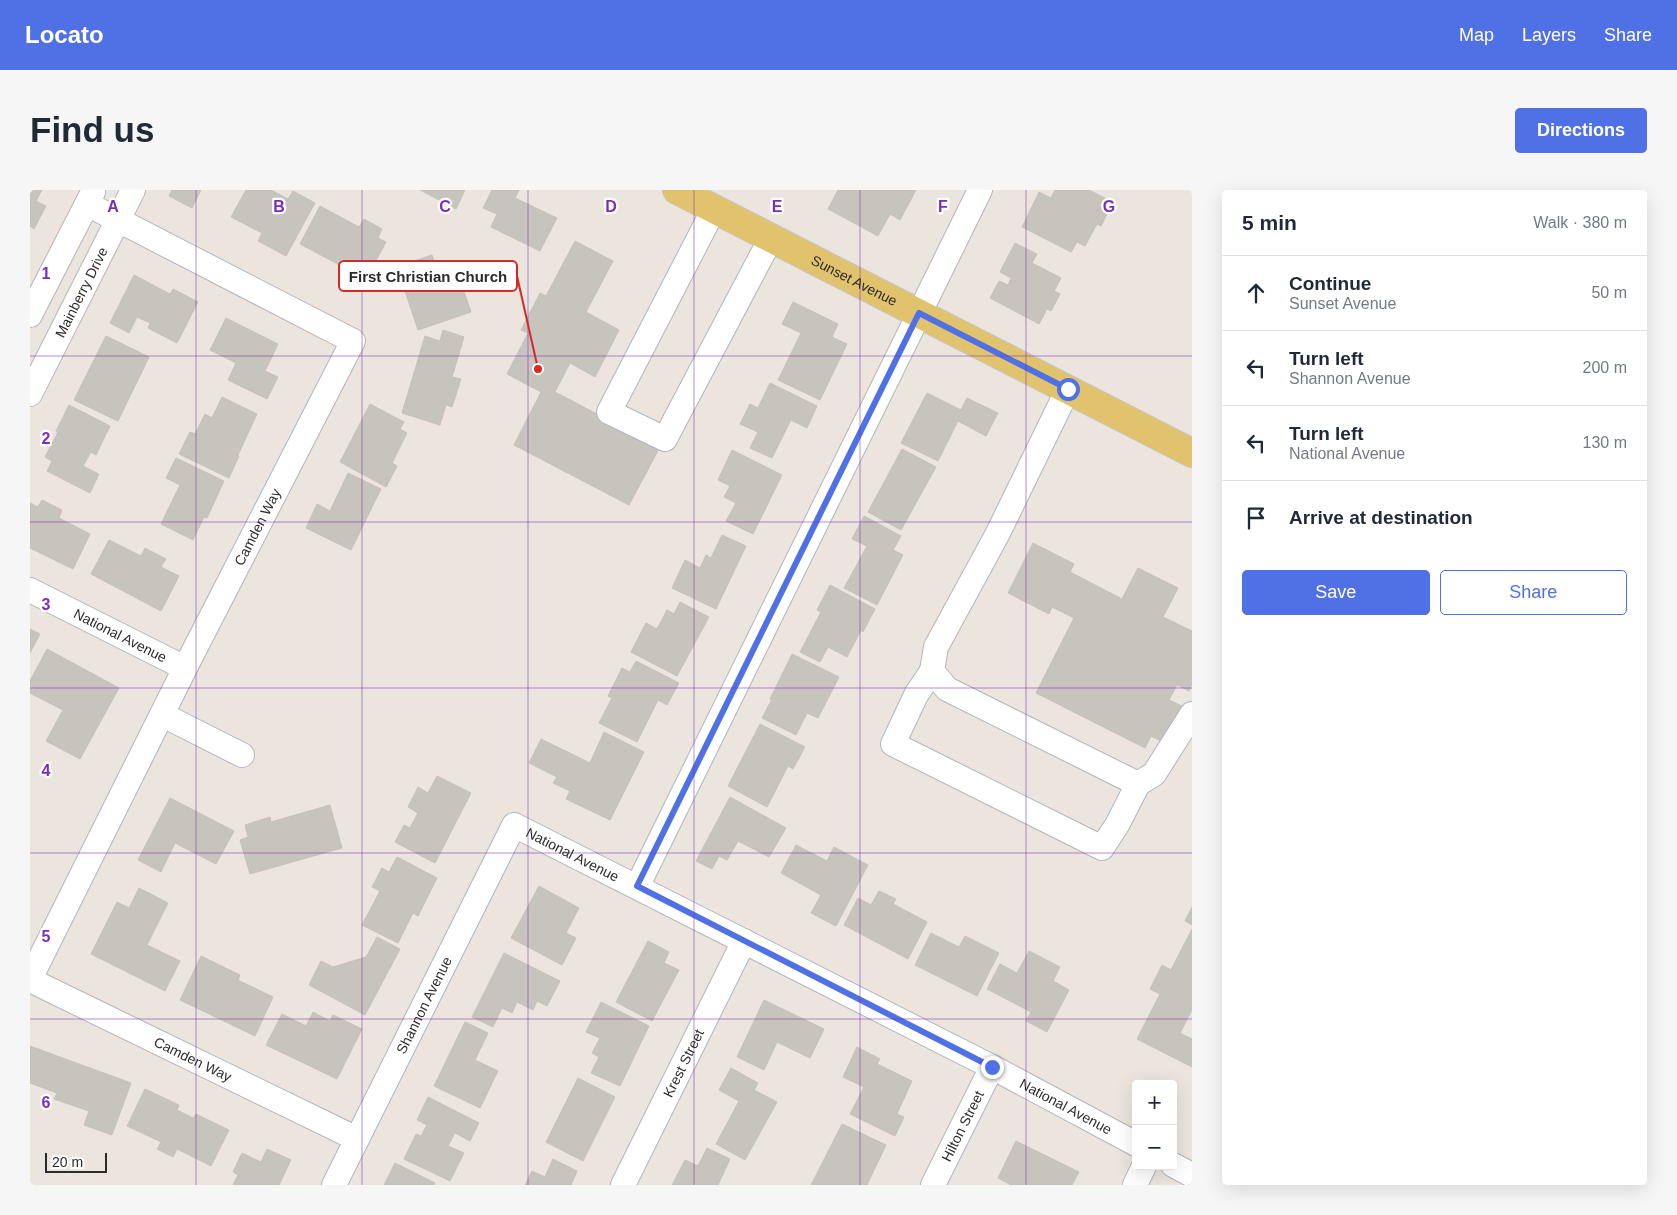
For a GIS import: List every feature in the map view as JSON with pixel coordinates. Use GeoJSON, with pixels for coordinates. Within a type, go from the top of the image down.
{"type":"FeatureCollection","features":[{"type":"Feature","properties":{"kind":"main road","name":"Sunset Avenue"},"geometry":{"type":"LineString","coordinates":[[677,190],[1192,453]]}},
{"type":"Feature","properties":{"kind":"street","name":"Mainberry Drive"},"geometry":{"type":"LineString","coordinates":[[30,394],[133,190]]}},
{"type":"Feature","properties":{"kind":"street"},"geometry":{"type":"LineString","coordinates":[[637,886],[980,190]]}},
{"type":"Feature","properties":{"kind":"street","name":"Camden Way"},"geometry":{"type":"LineString","coordinates":[[90,197],[117,220],[353,341],[185,668],[30,980],[357,1138]]}},
{"type":"Feature","properties":{"kind":"street"},"geometry":{"type":"LineString","coordinates":[[30,314],[90,197]]}},
{"type":"Feature","properties":{"kind":"street"},"geometry":{"type":"LineString","coordinates":[[714,209],[609,412],[665,439],[771,238]]}},
{"type":"Feature","properties":{"kind":"street"},"geometry":{"type":"LineString","coordinates":[[1068,389],[998,533],[936,647],[932,671],[916,695],[894,744],[1102,848],[1117,825],[1138,784],[1154,774],[1192,714]]}},
{"type":"Feature","properties":{"kind":"street","name":"National Avenue"},"geometry":{"type":"LineString","coordinates":[[30,590],[185,668]]}},
{"type":"Feature","properties":{"kind":"street"},"geometry":{"type":"LineString","coordinates":[[932,671],[946,689],[1138,784]]}},
{"type":"Feature","properties":{"kind":"street"},"geometry":{"type":"LineString","coordinates":[[163,715],[242,755]]}},
{"type":"Feature","properties":{"kind":"street","name":"National Avenue"},"geometry":{"type":"LineString","coordinates":[[514,825],[992,1067],[1132,1142]]}},
{"type":"Feature","properties":{"kind":"street","name":"Shannon Avenue"},"geometry":{"type":"LineString","coordinates":[[334,1185],[514,825]]}},
{"type":"Feature","properties":{"kind":"street","name":"Krest Street"},"geometry":{"type":"LineString","coordinates":[[623,1185],[744,941]]}},
{"type":"Feature","properties":{"kind":"street","name":"Hilton Street"},"geometry":{"type":"LineString","coordinates":[[933,1185],[992,1067]]}},
{"type":"Feature","properties":{"kind":"street"},"geometry":{"type":"LineString","coordinates":[[1177,1167],[1192,1175]]}},
{"type":"Feature","properties":{"kind":"street"},"geometry":{"type":"LineString","coordinates":[[1135,1185],[1142,1170]]}},
{"type":"Feature","properties":{"kind":"building"},"geometry":{"type":"Polygon","coordinates":[[[30,190],[42,190],[36,201],[46,206],[34,229],[30,226],[30,190]]]}},
{"type":"Feature","properties":{"kind":"building"},"geometry":{"type":"Polygon","coordinates":[[[172,190],[201,190],[192,208],[169,196],[172,190]]]}},
{"type":"Feature","properties":{"kind":"building"},"geometry":{"type":"Polygon","coordinates":[[[246,190],[271,190],[288,199],[293,191],[315,203],[286,256],[258,241],[262,233],[231,217],[246,190]]]}},
{"type":"Feature","properties":{"kind":"building"},"geometry":{"type":"Polygon","coordinates":[[[420,190],[465,190],[456,209],[420,190]]]}},
{"type":"Feature","properties":{"kind":"building"},"geometry":{"type":"Polygon","coordinates":[[[492,190],[519,190],[515,198],[557,218],[540,251],[491,227],[497,214],[483,208],[492,190]]]}},
{"type":"Feature","properties":{"kind":"building"},"geometry":{"type":"Polygon","coordinates":[[[838,190],[916,190],[900,220],[890,214],[878,236],[828,209],[838,190]]]}},
{"type":"Feature","properties":{"kind":"building"},"geometry":{"type":"Polygon","coordinates":[[[1055,190],[1089,190],[1113,202],[1101,226],[1097,224],[1085,246],[1077,242],[1071,252],[1022,227],[1039,192],[1051,198],[1055,190]]]}},
{"type":"Feature","properties":{"kind":"building"},"geometry":{"type":"Polygon","coordinates":[[[320,206],[359,227],[364,219],[382,229],[378,238],[386,242],[366,279],[300,244],[320,206]]]}},
{"type":"Feature","properties":{"kind":"building"},"geometry":{"type":"Polygon","coordinates":[[[575,241],[613,261],[586,312],[619,330],[595,377],[570,363],[555,392],[660,447],[629,505],[514,445],[541,392],[507,374],[528,333],[521,330],[540,293],[546,296],[575,241]]]}},
{"type":"Feature","properties":{"kind":"building"},"geometry":{"type":"Polygon","coordinates":[[[1015,243],[1037,254],[1032,263],[1061,278],[1054,291],[1060,294],[1051,311],[1047,309],[1039,324],[990,298],[999,281],[1008,285],[1011,278],[1000,272],[1015,243]]]}},
{"type":"Feature","properties":{"kind":"building"},"geometry":{"type":"Polygon","coordinates":[[[432,255],[440,280],[458,274],[471,312],[418,330],[397,267],[432,255]]]}},
{"type":"Feature","properties":{"kind":"building"},"geometry":{"type":"Polygon","coordinates":[[[134,275],[170,294],[173,289],[198,302],[177,343],[148,328],[150,323],[137,317],[129,333],[110,323],[134,275]]]}},
{"type":"Feature","properties":{"kind":"building"},"geometry":{"type":"Polygon","coordinates":[[[793,302],[838,324],[832,337],[847,344],[820,400],[778,380],[801,333],[782,324],[793,302]]]}},
{"type":"Feature","properties":{"kind":"building"},"geometry":{"type":"Polygon","coordinates":[[[226,318],[278,344],[265,371],[278,377],[267,399],[228,380],[236,363],[210,350],[226,318]]]}},
{"type":"Feature","properties":{"kind":"building"},"geometry":{"type":"Polygon","coordinates":[[[443,330],[464,337],[452,377],[461,379],[452,407],[446,405],[440,425],[402,413],[425,336],[440,341],[443,330]]]}},
{"type":"Feature","properties":{"kind":"building"},"geometry":{"type":"Polygon","coordinates":[[[106,336],[149,357],[118,421],[74,400],[106,336]]]}},
{"type":"Feature","properties":{"kind":"building"},"geometry":{"type":"Polygon","coordinates":[[[770,383],[817,406],[807,428],[791,420],[772,458],[750,448],[758,432],[740,424],[750,404],[758,408],[770,383]]]}},
{"type":"Feature","properties":{"kind":"building"},"geometry":{"type":"Polygon","coordinates":[[[927,393],[961,410],[967,398],[998,413],[986,436],[958,421],[938,461],[901,443],[927,393]]]}},
{"type":"Feature","properties":{"kind":"building"},"geometry":{"type":"Polygon","coordinates":[[[222,397],[257,414],[229,478],[179,454],[190,432],[195,434],[205,414],[212,418],[222,397]]]}},
{"type":"Feature","properties":{"kind":"building"},"geometry":{"type":"Polygon","coordinates":[[[370,404],[404,422],[400,429],[407,433],[392,463],[397,466],[386,487],[340,462],[370,404]]]}},
{"type":"Feature","properties":{"kind":"building"},"geometry":{"type":"Polygon","coordinates":[[[69,405],[110,426],[96,455],[91,452],[83,466],[99,474],[90,493],[47,471],[52,461],[45,457],[69,405]]]}},
{"type":"Feature","properties":{"kind":"building"},"geometry":{"type":"Polygon","coordinates":[[[902,449],[936,467],[901,530],[868,512],[902,449]]]}},
{"type":"Feature","properties":{"kind":"building"},"geometry":{"type":"Polygon","coordinates":[[[732,450],[782,475],[753,534],[726,521],[736,503],[724,497],[730,486],[718,480],[732,450]]]}},
{"type":"Feature","properties":{"kind":"building"},"geometry":{"type":"Polygon","coordinates":[[[176,458],[224,481],[207,518],[204,517],[193,540],[161,524],[180,485],[166,478],[176,458]]]}},
{"type":"Feature","properties":{"kind":"building"},"geometry":{"type":"Polygon","coordinates":[[[348,473],[381,489],[351,550],[306,528],[317,504],[330,511],[348,473]]]}},
{"type":"Feature","properties":{"kind":"building"},"geometry":{"type":"Polygon","coordinates":[[[42,500],[62,510],[59,518],[90,534],[73,569],[30,548],[30,503],[38,507],[42,500]]]}},
{"type":"Feature","properties":{"kind":"building"},"geometry":{"type":"Polygon","coordinates":[[[864,516],[901,536],[893,550],[903,555],[877,605],[844,588],[867,546],[852,539],[864,516]]]}},
{"type":"Feature","properties":{"kind":"building"},"geometry":{"type":"Polygon","coordinates":[[[722,535],[746,546],[716,609],[672,588],[685,560],[700,568],[706,555],[711,558],[722,535]]]}},
{"type":"Feature","properties":{"kind":"building"},"geometry":{"type":"Polygon","coordinates":[[[109,540],[141,556],[145,548],[166,559],[161,567],[179,576],[161,611],[91,574],[109,540]]]}},
{"type":"Feature","properties":{"kind":"building"},"geometry":{"type":"Polygon","coordinates":[[[1033,543],[1074,564],[1070,572],[1122,599],[1138,568],[1178,588],[1163,617],[1192,631],[1192,684],[1189,691],[1177,685],[1169,700],[1182,706],[1163,742],[1151,736],[1145,748],[1036,693],[1074,618],[1052,607],[1049,614],[1008,593],[1033,543]]]}},
{"type":"Feature","properties":{"kind":"building"},"geometry":{"type":"Polygon","coordinates":[[[830,585],[875,609],[863,632],[861,630],[847,657],[828,647],[820,662],[800,652],[821,612],[817,610],[830,585]]]}},
{"type":"Feature","properties":{"kind":"building"},"geometry":{"type":"Polygon","coordinates":[[[680,602],[709,617],[677,676],[631,652],[646,623],[657,629],[667,610],[674,614],[680,602]]]}},
{"type":"Feature","properties":{"kind":"building"},"geometry":{"type":"Polygon","coordinates":[[[30,629],[40,634],[30,653],[30,629]]]}},
{"type":"Feature","properties":{"kind":"building"},"geometry":{"type":"Polygon","coordinates":[[[47,649],[119,688],[80,759],[46,741],[63,710],[30,693],[30,681],[47,649]]]}},
{"type":"Feature","properties":{"kind":"building"},"geometry":{"type":"Polygon","coordinates":[[[792,654],[839,677],[818,718],[807,713],[796,735],[762,718],[792,654]]]}},
{"type":"Feature","properties":{"kind":"building"},"geometry":{"type":"Polygon","coordinates":[[[636,661],[679,683],[667,705],[658,700],[637,742],[599,723],[612,698],[608,696],[622,668],[630,672],[636,661]]]}},
{"type":"Feature","properties":{"kind":"building"},"geometry":{"type":"Polygon","coordinates":[[[760,724],[805,747],[793,769],[788,766],[767,807],[728,786],[760,724]]]}},
{"type":"Feature","properties":{"kind":"building"},"geometry":{"type":"Polygon","coordinates":[[[604,732],[644,752],[610,820],[566,799],[570,791],[553,783],[557,777],[529,763],[541,739],[590,763],[604,732]]]}},
{"type":"Feature","properties":{"kind":"building"},"geometry":{"type":"Polygon","coordinates":[[[437,776],[471,793],[435,863],[395,842],[404,825],[410,828],[418,813],[408,807],[418,787],[428,793],[437,776]]]}},
{"type":"Feature","properties":{"kind":"building"},"geometry":{"type":"Polygon","coordinates":[[[730,797],[786,828],[769,857],[738,841],[727,860],[719,856],[712,869],[696,861],[730,797]]]}},
{"type":"Feature","properties":{"kind":"building"},"geometry":{"type":"Polygon","coordinates":[[[170,798],[234,831],[216,864],[175,843],[161,872],[138,860],[170,798]]]}},
{"type":"Feature","properties":{"kind":"building"},"geometry":{"type":"Polygon","coordinates":[[[330,805],[342,848],[250,874],[240,840],[248,837],[245,825],[270,817],[271,822],[330,805]]]}},
{"type":"Feature","properties":{"kind":"building"},"geometry":{"type":"Polygon","coordinates":[[[796,845],[827,861],[834,847],[868,865],[836,926],[811,913],[821,895],[781,873],[796,845]]]}},
{"type":"Feature","properties":{"kind":"building"},"geometry":{"type":"Polygon","coordinates":[[[397,857],[437,878],[418,916],[413,913],[398,943],[362,925],[380,891],[372,887],[382,868],[389,872],[397,857]]]}},
{"type":"Feature","properties":{"kind":"building"},"geometry":{"type":"Polygon","coordinates":[[[539,886],[579,908],[566,933],[576,938],[562,965],[511,938],[539,886]]]}},
{"type":"Feature","properties":{"kind":"building"},"geometry":{"type":"Polygon","coordinates":[[[139,888],[168,903],[147,945],[180,961],[165,991],[91,954],[117,902],[129,908],[139,888]]]}},
{"type":"Feature","properties":{"kind":"building"},"geometry":{"type":"Polygon","coordinates":[[[879,891],[896,899],[893,904],[927,922],[908,959],[844,925],[858,898],[871,905],[879,891]]]}},
{"type":"Feature","properties":{"kind":"building"},"geometry":{"type":"Polygon","coordinates":[[[1192,907],[1192,925],[1185,921],[1192,907]]]}},
{"type":"Feature","properties":{"kind":"building"},"geometry":{"type":"Polygon","coordinates":[[[1192,929],[1192,1010],[1180,1033],[1192,1039],[1192,1067],[1137,1039],[1160,994],[1150,989],[1162,965],[1171,970],[1192,929]]]}},
{"type":"Feature","properties":{"kind":"building"},"geometry":{"type":"Polygon","coordinates":[[[931,933],[959,947],[965,936],[999,953],[977,996],[915,965],[931,933]]]}},
{"type":"Feature","properties":{"kind":"building"},"geometry":{"type":"Polygon","coordinates":[[[377,937],[400,949],[365,1015],[309,985],[321,961],[333,967],[366,957],[377,937]]]}},
{"type":"Feature","properties":{"kind":"building"},"geometry":{"type":"Polygon","coordinates":[[[648,941],[669,952],[664,963],[679,970],[652,1021],[616,1002],[648,941]]]}},
{"type":"Feature","properties":{"kind":"building"},"geometry":{"type":"Polygon","coordinates":[[[1029,951],[1060,967],[1053,981],[1069,990],[1047,1032],[1026,1021],[1031,1012],[987,989],[1000,964],[1017,973],[1029,951]]]}},
{"type":"Feature","properties":{"kind":"building"},"geometry":{"type":"Polygon","coordinates":[[[504,953],[560,981],[547,1006],[537,1001],[533,1010],[517,1002],[512,1013],[502,1008],[493,1027],[472,1017],[504,953]]]}},
{"type":"Feature","properties":{"kind":"building"},"geometry":{"type":"Polygon","coordinates":[[[201,956],[240,975],[238,980],[273,997],[255,1036],[180,1000],[201,956]]]}},
{"type":"Feature","properties":{"kind":"building"},"geometry":{"type":"Polygon","coordinates":[[[764,1000],[824,1029],[810,1058],[777,1042],[764,1070],[737,1057],[764,1000]]]}},
{"type":"Feature","properties":{"kind":"building"},"geometry":{"type":"Polygon","coordinates":[[[601,1002],[649,1026],[620,1086],[591,1073],[599,1057],[592,1053],[600,1038],[586,1032],[601,1002]]]}},
{"type":"Feature","properties":{"kind":"building"},"geometry":{"type":"Polygon","coordinates":[[[313,1012],[330,1021],[333,1015],[362,1029],[337,1079],[266,1045],[282,1014],[306,1026],[313,1012]]]}},
{"type":"Feature","properties":{"kind":"building"},"geometry":{"type":"Polygon","coordinates":[[[465,1022],[488,1033],[475,1060],[498,1071],[480,1108],[434,1086],[465,1022]]]}},
{"type":"Feature","properties":{"kind":"building"},"geometry":{"type":"Polygon","coordinates":[[[30,1046],[131,1083],[112,1135],[84,1125],[89,1111],[54,1099],[57,1093],[30,1083],[30,1046]]]}},
{"type":"Feature","properties":{"kind":"building"},"geometry":{"type":"Polygon","coordinates":[[[857,1047],[880,1059],[877,1064],[912,1081],[897,1114],[904,1117],[895,1136],[850,1114],[864,1087],[843,1077],[857,1047]]]}},
{"type":"Feature","properties":{"kind":"building"},"geometry":{"type":"Polygon","coordinates":[[[731,1068],[758,1083],[754,1090],[777,1102],[745,1160],[716,1144],[739,1101],[719,1090],[731,1068]]]}},
{"type":"Feature","properties":{"kind":"building"},"geometry":{"type":"Polygon","coordinates":[[[578,1078],[615,1097],[583,1161],[546,1142],[578,1078]]]}},
{"type":"Feature","properties":{"kind":"building"},"geometry":{"type":"Polygon","coordinates":[[[145,1089],[179,1105],[177,1110],[193,1118],[196,1114],[229,1130],[211,1166],[177,1149],[173,1157],[157,1149],[161,1142],[127,1126],[145,1089]]]}},
{"type":"Feature","properties":{"kind":"building"},"geometry":{"type":"Polygon","coordinates":[[[428,1097],[479,1123],[470,1141],[455,1133],[448,1146],[464,1153],[450,1181],[404,1159],[416,1134],[421,1136],[427,1125],[417,1120],[428,1097]]]}},
{"type":"Feature","properties":{"kind":"building"},"geometry":{"type":"Polygon","coordinates":[[[842,1124],[886,1145],[867,1185],[811,1185],[842,1124]]]}},
{"type":"Feature","properties":{"kind":"building"},"geometry":{"type":"Polygon","coordinates":[[[1016,1141],[1079,1172],[1072,1185],[1011,1185],[998,1178],[1016,1141]]]}},
{"type":"Feature","properties":{"kind":"building"},"geometry":{"type":"Polygon","coordinates":[[[707,1148],[730,1159],[718,1185],[672,1185],[685,1160],[698,1166],[707,1148]]]}},
{"type":"Feature","properties":{"kind":"building"},"geometry":{"type":"Polygon","coordinates":[[[267,1149],[291,1160],[279,1185],[233,1185],[238,1175],[233,1172],[242,1153],[261,1162],[267,1149]]]}},
{"type":"Feature","properties":{"kind":"building"},"geometry":{"type":"Polygon","coordinates":[[[553,1159],[577,1171],[571,1185],[525,1185],[532,1171],[545,1177],[553,1159]]]}},
{"type":"Feature","properties":{"kind":"building"},"geometry":{"type":"Polygon","coordinates":[[[395,1163],[435,1183],[434,1185],[384,1185],[395,1163]]]}},
{"type":"Feature","properties":{"kind":"place","name":"First Christian Church"},"geometry":{"type":"Point","coordinates":[538,369]}},
{"type":"Feature","properties":{"kind":"route"},"geometry":{"type":"LineString","coordinates":[[992,1067],[637,886],[919,313],[1068,389]]}}]}
